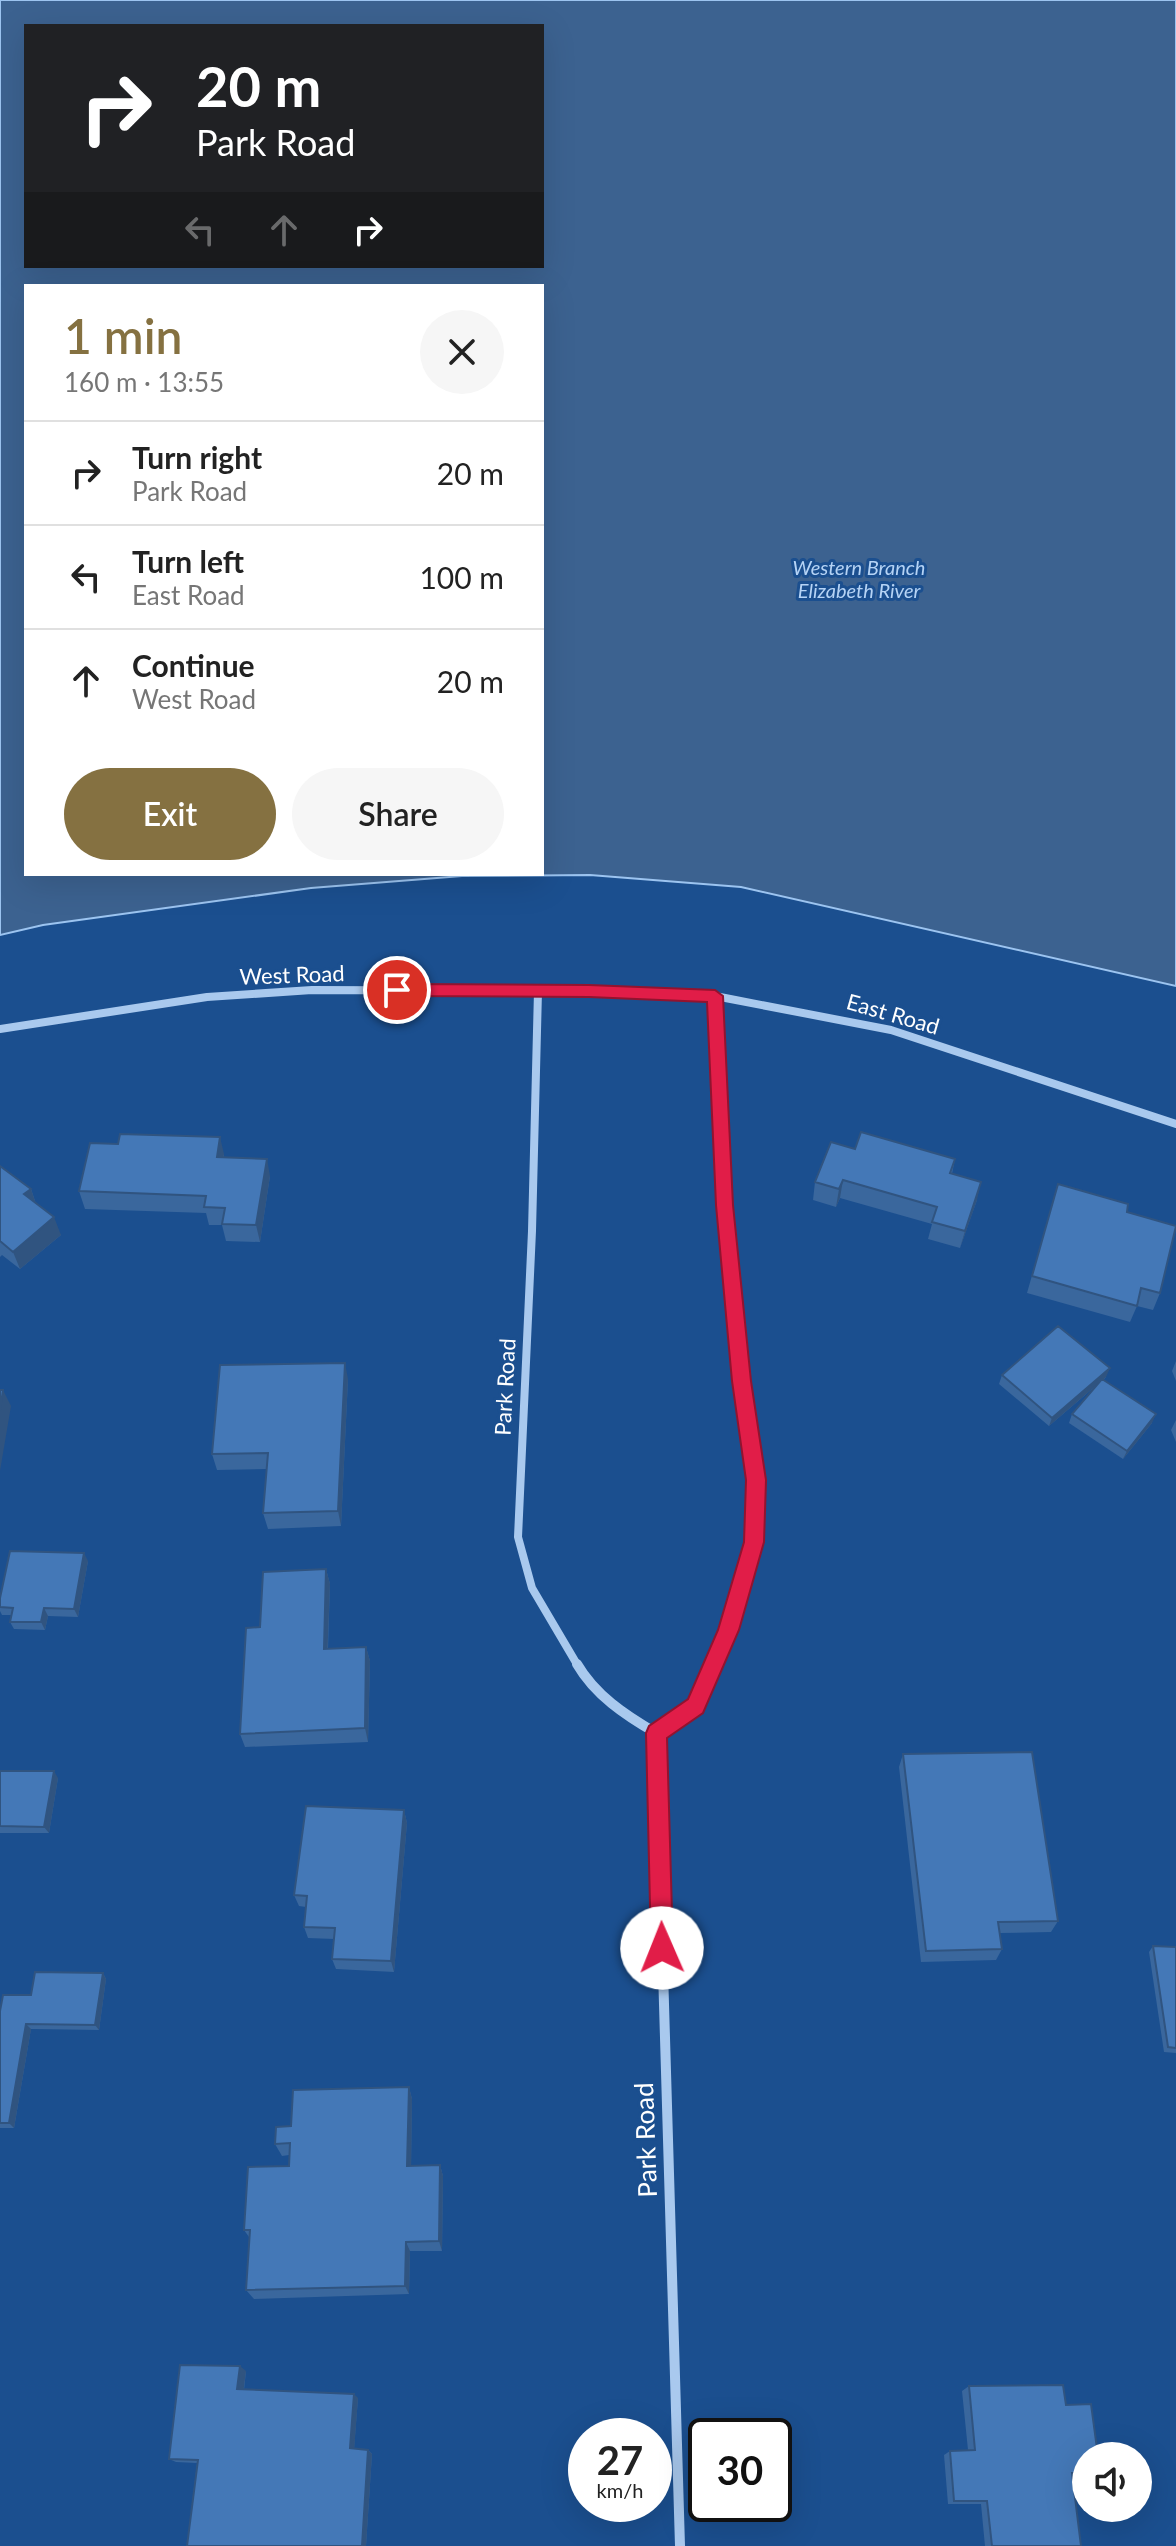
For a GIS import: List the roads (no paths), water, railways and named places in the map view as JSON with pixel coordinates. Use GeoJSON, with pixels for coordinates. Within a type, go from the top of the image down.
{"type":"FeatureCollection","features":[{"type":"Feature","properties":{"kind":"street","name":"West Road"},"geometry":{"type":"LineString","coordinates":[[0,1029],[207,997],[312,990],[589,991]]}},
{"type":"Feature","properties":{"kind":"street","name":"Park Road"},"geometry":{"type":"LineString","coordinates":[[538,991],[532,1231],[518,1537],[532,1588],[587,1681],[628,1717],[656,1733],[680,2546]]}},
{"type":"Feature","properties":{"kind":"street","name":"East Road"},"geometry":{"type":"LineString","coordinates":[[589,991],[715,996],[831,1016],[891,1030],[1176,1124]]}},
{"type":"Feature","properties":{"kind":"street"},"geometry":{"type":"LineString","coordinates":[[656,1733],[696,1706],[728,1630],[754,1542],[756,1480],[741,1381],[725,1205],[715,996]]}},
{"type":"Feature","properties":{"kind":"water","name":"Western Branch Elizabeth River"},"geometry":{"type":"Polygon","coordinates":[[[0,0],[1176,0],[1176,986],[741,887],[590,875],[544,875],[544,284],[24,284],[24,876],[462,876],[311,888],[43,925],[0,935],[0,0]]]}}]}
